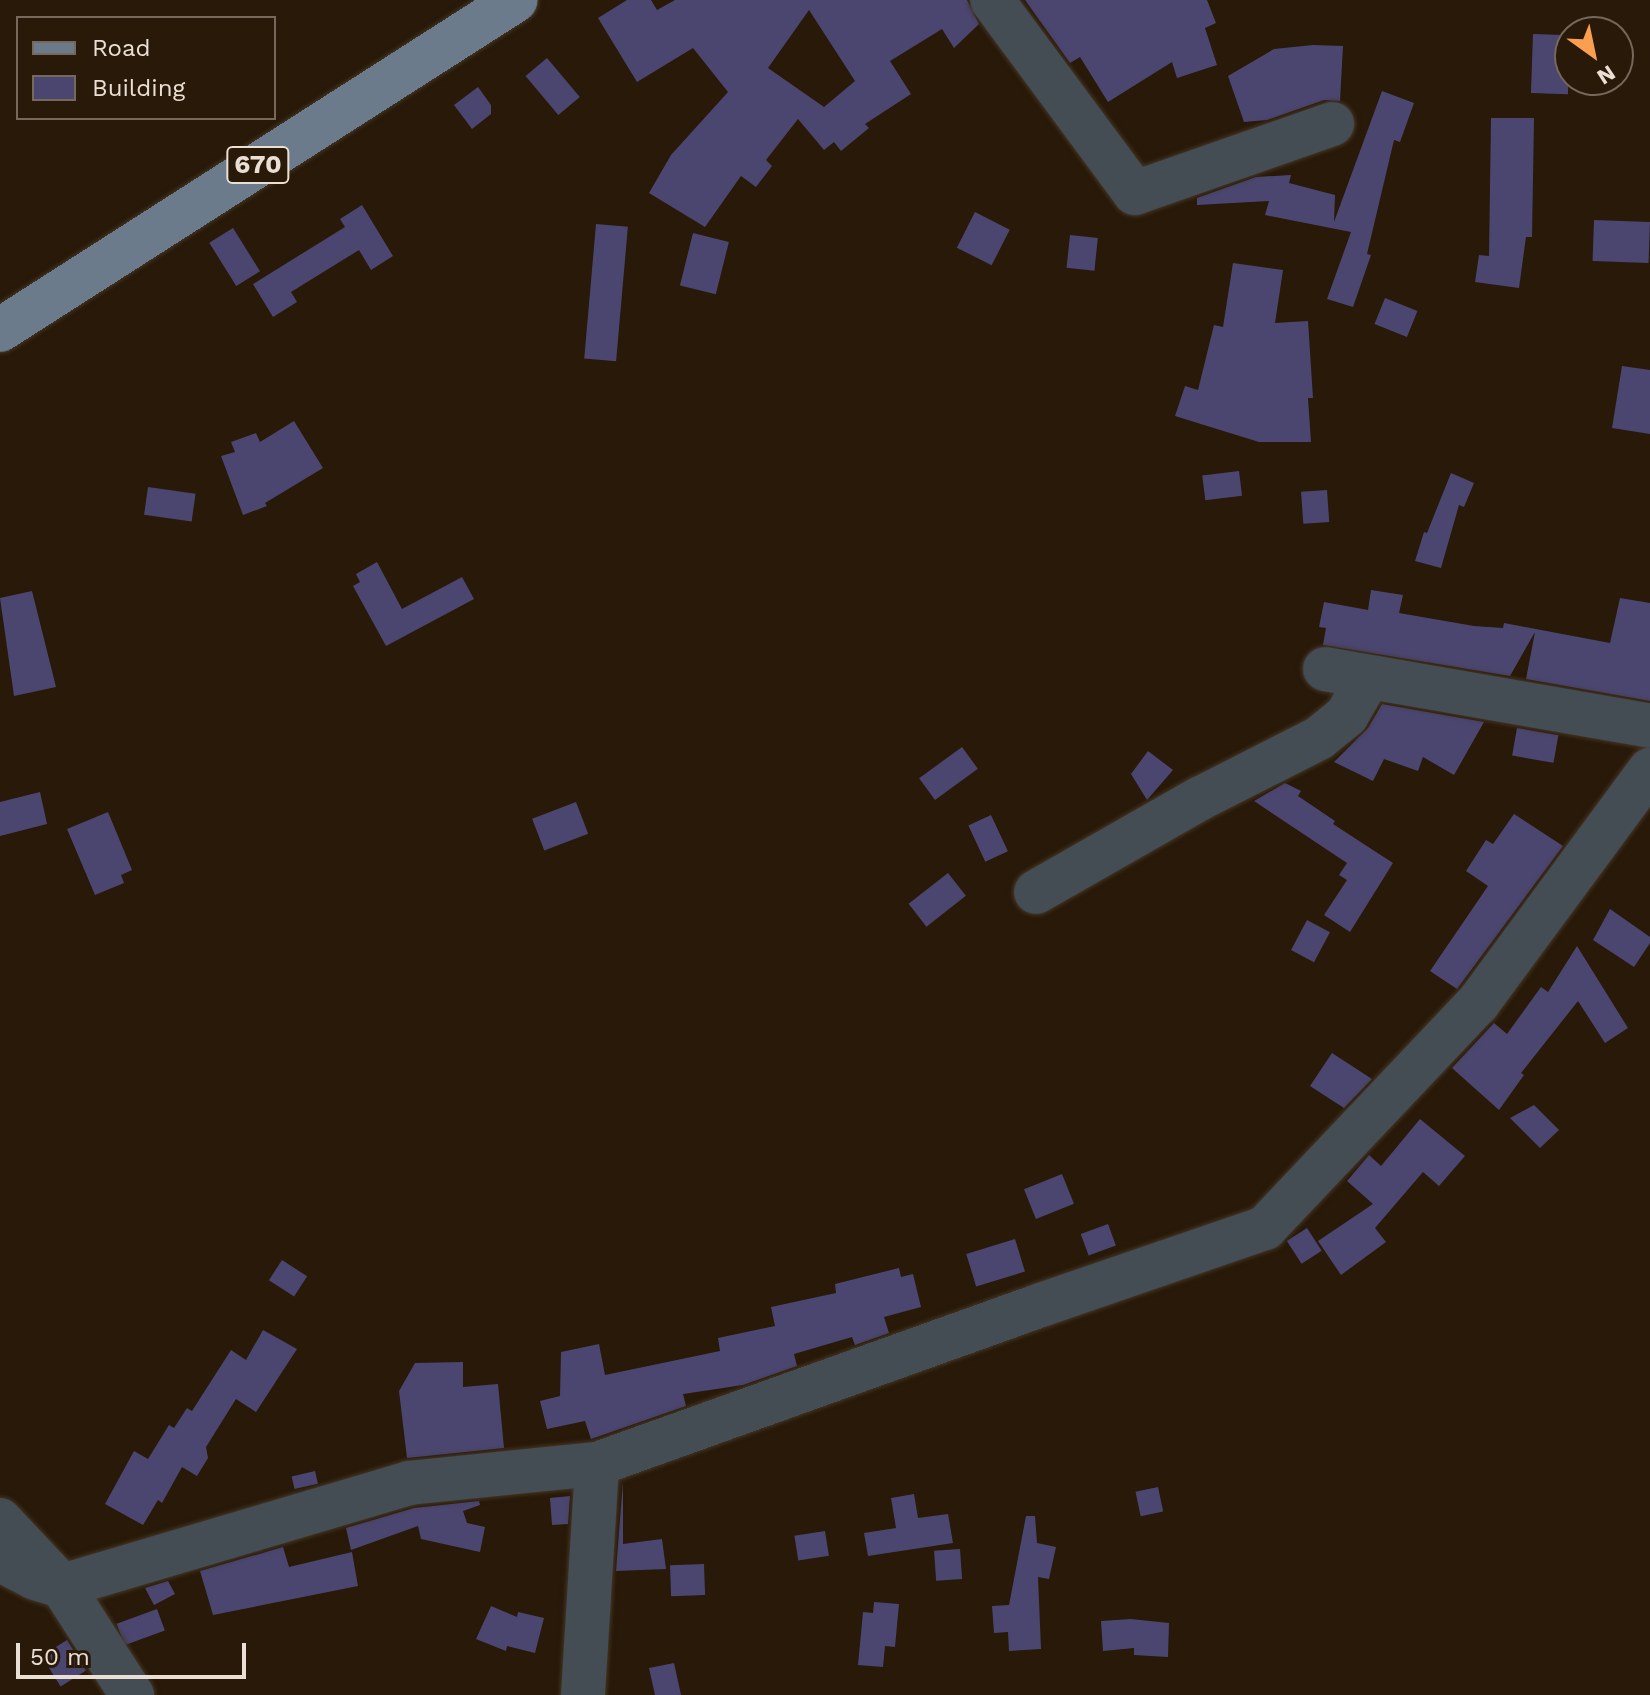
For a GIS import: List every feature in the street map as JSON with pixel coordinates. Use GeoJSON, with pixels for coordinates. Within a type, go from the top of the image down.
{"type":"FeatureCollection","features":[{"type":"Feature","properties":{"kind":"main road","name":"670"},"geometry":{"type":"LineString","coordinates":[[0,330],[516,0]]}},
{"type":"Feature","properties":{"kind":"street"},"geometry":{"type":"LineString","coordinates":[[992,0],[1135,193],[1332,124]]}},
{"type":"Feature","properties":{"kind":"street"},"geometry":{"type":"LineString","coordinates":[[1325,669],[1650,726]]}},
{"type":"Feature","properties":{"kind":"street"},"geometry":{"type":"LineString","coordinates":[[1036,892],[1199,799],[1319,738],[1347,715],[1369,677]]}},
{"type":"Feature","properties":{"kind":"street"},"geometry":{"type":"LineString","coordinates":[[0,1560],[35,1578],[62,1586],[409,1483],[597,1464],[1265,1228],[1478,1003],[1650,770]]}},
{"type":"Feature","properties":{"kind":"street"},"geometry":{"type":"LineString","coordinates":[[583,1695],[597,1464]]}},
{"type":"Feature","properties":{"kind":"street"},"geometry":{"type":"LineString","coordinates":[[0,1520],[62,1586],[132,1695]]}},
{"type":"Feature","properties":{"kind":"building"},"geometry":{"type":"Polygon","coordinates":[[[627,0],[651,0],[657,10],[675,0],[967,0],[979,24],[954,48],[942,29],[890,61],[911,94],[865,124],[869,128],[841,151],[834,142],[824,150],[798,119],[766,160],[772,166],[756,187],[741,176],[705,227],[649,193],[671,155],[728,92],[693,48],[637,82],[598,18],[627,0]],[[809,10],[768,68],[824,107],[855,81],[809,10]]]}},
{"type":"Feature","properties":{"kind":"building"},"geometry":{"type":"Polygon","coordinates":[[[1025,0],[1207,0],[1216,23],[1205,28],[1217,65],[1177,78],[1172,62],[1108,102],[1080,57],[1070,63],[1025,0]]]}},
{"type":"Feature","properties":{"kind":"building"},"geometry":{"type":"Polygon","coordinates":[[[1533,34],[1554,35],[1554,94],[1531,93],[1533,34]]]}},
{"type":"Feature","properties":{"kind":"building"},"geometry":{"type":"Polygon","coordinates":[[[1343,46],[1340,101],[1324,100],[1267,120],[1244,122],[1228,76],[1274,49],[1343,46]]]}},
{"type":"Feature","properties":{"kind":"building"},"geometry":{"type":"Polygon","coordinates":[[[547,58],[580,97],[558,115],[526,76],[547,58]]]}},
{"type":"Feature","properties":{"kind":"building"},"geometry":{"type":"Polygon","coordinates":[[[478,87],[491,105],[491,114],[472,129],[454,105],[478,87]]]}},
{"type":"Feature","properties":{"kind":"building"},"geometry":{"type":"Polygon","coordinates":[[[1382,91],[1414,103],[1400,142],[1394,140],[1367,254],[1371,255],[1353,307],[1327,299],[1351,232],[1265,215],[1269,201],[1197,205],[1197,198],[1256,177],[1291,175],[1289,183],[1335,195],[1334,222],[1382,91]]]}},
{"type":"Feature","properties":{"kind":"building"},"geometry":{"type":"Polygon","coordinates":[[[1491,118],[1534,118],[1532,237],[1526,237],[1519,288],[1475,282],[1479,255],[1489,256],[1491,118]]]}},
{"type":"Feature","properties":{"kind":"building"},"geometry":{"type":"Polygon","coordinates":[[[362,205],[393,256],[371,270],[359,250],[291,292],[297,302],[273,317],[253,284],[345,227],[340,219],[362,205]]]}},
{"type":"Feature","properties":{"kind":"building"},"geometry":{"type":"Polygon","coordinates":[[[975,212],[1010,230],[992,265],[957,248],[975,212]]]}},
{"type":"Feature","properties":{"kind":"building"},"geometry":{"type":"Polygon","coordinates":[[[1594,220],[1650,222],[1649,263],[1593,261],[1594,220]]]}},
{"type":"Feature","properties":{"kind":"building"},"geometry":{"type":"Polygon","coordinates":[[[596,224],[628,227],[616,361],[584,358],[596,224]]]}},
{"type":"Feature","properties":{"kind":"building"},"geometry":{"type":"Polygon","coordinates":[[[233,228],[260,271],[236,286],[209,243],[233,228]]]}},
{"type":"Feature","properties":{"kind":"building"},"geometry":{"type":"Polygon","coordinates":[[[693,233],[729,242],[716,294],[680,285],[693,233]]]}},
{"type":"Feature","properties":{"kind":"building"},"geometry":{"type":"Polygon","coordinates":[[[1070,235],[1098,238],[1094,271],[1067,268],[1070,235]]]}},
{"type":"Feature","properties":{"kind":"building"},"geometry":{"type":"Polygon","coordinates":[[[1233,263],[1283,270],[1275,323],[1308,321],[1313,398],[1308,398],[1311,442],[1259,442],[1175,416],[1185,386],[1198,390],[1214,325],[1223,327],[1233,263]]]}},
{"type":"Feature","properties":{"kind":"building"},"geometry":{"type":"Polygon","coordinates":[[[1385,298],[1417,311],[1407,337],[1375,324],[1385,298]]]}},
{"type":"Feature","properties":{"kind":"building"},"geometry":{"type":"Polygon","coordinates":[[[1622,366],[1650,370],[1650,434],[1612,428],[1622,366]]]}},
{"type":"Feature","properties":{"kind":"building"},"geometry":{"type":"Polygon","coordinates":[[[294,421],[323,468],[265,503],[267,506],[243,515],[221,456],[235,452],[231,442],[256,433],[260,442],[294,421]]]}},
{"type":"Feature","properties":{"kind":"building"},"geometry":{"type":"Polygon","coordinates":[[[1239,471],[1242,496],[1205,500],[1202,476],[1239,471]]]}},
{"type":"Feature","properties":{"kind":"building"},"geometry":{"type":"Polygon","coordinates":[[[1451,473],[1474,483],[1464,507],[1459,505],[1441,568],[1415,561],[1424,532],[1427,533],[1451,473]]]}},
{"type":"Feature","properties":{"kind":"building"},"geometry":{"type":"Polygon","coordinates":[[[148,487],[196,494],[192,521],[144,515],[148,487]]]}},
{"type":"Feature","properties":{"kind":"building"},"geometry":{"type":"Polygon","coordinates":[[[1327,490],[1329,522],[1303,524],[1301,492],[1327,490]]]}},
{"type":"Feature","properties":{"kind":"building"},"geometry":{"type":"Polygon","coordinates":[[[377,562],[402,609],[462,577],[474,599],[386,646],[353,586],[360,582],[356,574],[377,562]]]}},
{"type":"Feature","properties":{"kind":"building"},"geometry":{"type":"Polygon","coordinates":[[[1371,590],[1403,595],[1399,613],[1474,626],[1503,628],[1504,623],[1610,643],[1620,598],[1650,603],[1650,701],[1526,679],[1535,632],[1510,676],[1323,645],[1326,628],[1319,627],[1324,602],[1368,610],[1371,590]]]}},
{"type":"Feature","properties":{"kind":"building"},"geometry":{"type":"Polygon","coordinates":[[[32,591],[56,687],[14,696],[0,598],[32,591]]]}},
{"type":"Feature","properties":{"kind":"building"},"geometry":{"type":"Polygon","coordinates":[[[1382,704],[1484,722],[1454,775],[1423,757],[1418,771],[1384,759],[1373,781],[1334,762],[1368,728],[1382,704]]]}},
{"type":"Feature","properties":{"kind":"building"},"geometry":{"type":"Polygon","coordinates":[[[1517,728],[1558,735],[1553,763],[1512,756],[1517,728]]]}},
{"type":"Feature","properties":{"kind":"building"},"geometry":{"type":"Polygon","coordinates":[[[962,747],[978,769],[935,800],[919,778],[962,747]]]}},
{"type":"Feature","properties":{"kind":"building"},"geometry":{"type":"Polygon","coordinates":[[[1148,751],[1173,770],[1147,800],[1131,774],[1148,751]]]}},
{"type":"Feature","properties":{"kind":"building"},"geometry":{"type":"Polygon","coordinates":[[[1285,783],[1301,791],[1298,796],[1335,821],[1333,824],[1393,863],[1350,932],[1324,915],[1347,880],[1339,875],[1347,863],[1254,801],[1285,783]]]}},
{"type":"Feature","properties":{"kind":"building"},"geometry":{"type":"Polygon","coordinates":[[[40,792],[47,824],[0,836],[0,802],[40,792]]]}},
{"type":"Feature","properties":{"kind":"building"},"geometry":{"type":"Polygon","coordinates":[[[576,802],[588,834],[544,851],[532,819],[576,802]]]}},
{"type":"Feature","properties":{"kind":"building"},"geometry":{"type":"Polygon","coordinates":[[[108,812],[132,870],[121,875],[124,883],[95,895],[67,829],[108,812]]]}},
{"type":"Feature","properties":{"kind":"building"},"geometry":{"type":"Polygon","coordinates":[[[1514,814],[1563,846],[1457,989],[1430,971],[1488,886],[1466,871],[1486,840],[1493,844],[1514,814]]]}},
{"type":"Feature","properties":{"kind":"building"},"geometry":{"type":"Polygon","coordinates":[[[991,815],[1008,851],[985,862],[968,826],[991,815]]]}},
{"type":"Feature","properties":{"kind":"building"},"geometry":{"type":"Polygon","coordinates":[[[948,873],[966,896],[926,927],[909,904],[948,873]]]}},
{"type":"Feature","properties":{"kind":"building"},"geometry":{"type":"Polygon","coordinates":[[[1610,909],[1650,937],[1650,943],[1634,967],[1593,940],[1610,909]]]}},
{"type":"Feature","properties":{"kind":"building"},"geometry":{"type":"Polygon","coordinates":[[[1307,920],[1330,932],[1314,962],[1291,950],[1307,920]]]}},
{"type":"Feature","properties":{"kind":"building"},"geometry":{"type":"Polygon","coordinates":[[[1577,946],[1628,1028],[1605,1043],[1578,1001],[1521,1073],[1524,1075],[1499,1110],[1452,1068],[1494,1023],[1507,1034],[1541,987],[1548,992],[1577,946]]]}},
{"type":"Feature","properties":{"kind":"building"},"geometry":{"type":"Polygon","coordinates":[[[1332,1053],[1372,1079],[1344,1108],[1310,1086],[1332,1053]]]}},
{"type":"Feature","properties":{"kind":"building"},"geometry":{"type":"Polygon","coordinates":[[[1534,1105],[1559,1130],[1540,1148],[1510,1118],[1534,1105]]]}},
{"type":"Feature","properties":{"kind":"building"},"geometry":{"type":"Polygon","coordinates":[[[1420,1119],[1465,1156],[1439,1186],[1423,1172],[1375,1228],[1386,1242],[1341,1275],[1318,1241],[1373,1204],[1347,1181],[1369,1155],[1381,1166],[1420,1119]]]}},
{"type":"Feature","properties":{"kind":"building"},"geometry":{"type":"Polygon","coordinates":[[[1062,1174],[1074,1204],[1036,1219],[1024,1189],[1062,1174]]]}},
{"type":"Feature","properties":{"kind":"building"},"geometry":{"type":"Polygon","coordinates":[[[1108,1224],[1116,1246],[1089,1256],[1081,1234],[1108,1224]]]}},
{"type":"Feature","properties":{"kind":"building"},"geometry":{"type":"Polygon","coordinates":[[[1307,1228],[1322,1251],[1302,1264],[1287,1241],[1307,1228]]]}},
{"type":"Feature","properties":{"kind":"building"},"geometry":{"type":"Polygon","coordinates":[[[1015,1239],[1025,1272],[976,1286],[966,1254],[1015,1239]]]}},
{"type":"Feature","properties":{"kind":"building"},"geometry":{"type":"Polygon","coordinates":[[[282,1260],[307,1276],[294,1296],[269,1280],[282,1260]]]}},
{"type":"Feature","properties":{"kind":"building"},"geometry":{"type":"Polygon","coordinates":[[[899,1268],[901,1277],[913,1274],[921,1307],[884,1317],[889,1333],[855,1345],[852,1337],[794,1354],[797,1366],[743,1385],[683,1394],[686,1406],[591,1439],[585,1421],[547,1429],[540,1401],[560,1396],[561,1352],[599,1344],[605,1375],[720,1351],[718,1338],[775,1326],[771,1307],[836,1293],[835,1284],[899,1268]]]}},
{"type":"Feature","properties":{"kind":"building"},"geometry":{"type":"Polygon","coordinates":[[[263,1330],[297,1349],[256,1412],[236,1399],[206,1447],[208,1458],[197,1476],[182,1467],[162,1503],[158,1500],[143,1525],[105,1504],[134,1451],[148,1459],[169,1425],[174,1428],[187,1408],[192,1411],[231,1350],[246,1360],[263,1330]]]}},
{"type":"Feature","properties":{"kind":"building"},"geometry":{"type":"Polygon","coordinates":[[[463,1362],[463,1387],[498,1384],[504,1448],[407,1458],[399,1391],[415,1363],[463,1362]]]}},
{"type":"Feature","properties":{"kind":"building"},"geometry":{"type":"Polygon","coordinates":[[[315,1471],[318,1484],[295,1489],[292,1476],[315,1471]]]}},
{"type":"Feature","properties":{"kind":"building"},"geometry":{"type":"Polygon","coordinates":[[[623,1481],[623,1544],[662,1539],[666,1569],[616,1571],[623,1481]]]}},
{"type":"Feature","properties":{"kind":"building"},"geometry":{"type":"Polygon","coordinates":[[[1158,1487],[1163,1511],[1141,1516],[1136,1492],[1158,1487]]]}},
{"type":"Feature","properties":{"kind":"building"},"geometry":{"type":"Polygon","coordinates":[[[914,1494],[918,1518],[948,1514],[953,1543],[868,1556],[864,1533],[896,1528],[891,1498],[914,1494]]]}},
{"type":"Feature","properties":{"kind":"building"},"geometry":{"type":"Polygon","coordinates":[[[570,1496],[568,1524],[552,1525],[550,1498],[570,1496]]]}},
{"type":"Feature","properties":{"kind":"building"},"geometry":{"type":"Polygon","coordinates":[[[479,1501],[480,1505],[463,1511],[467,1523],[485,1527],[480,1552],[421,1539],[418,1526],[351,1550],[346,1528],[414,1508],[479,1501]]]}},
{"type":"Feature","properties":{"kind":"building"},"geometry":{"type":"Polygon","coordinates":[[[1026,1516],[1035,1516],[1037,1543],[1056,1547],[1049,1579],[1038,1577],[1041,1649],[1009,1651],[1008,1632],[994,1633],[992,1606],[1009,1605],[1026,1516]]]}},
{"type":"Feature","properties":{"kind":"building"},"geometry":{"type":"Polygon","coordinates":[[[825,1531],[829,1556],[798,1561],[794,1536],[825,1531]]]}},
{"type":"Feature","properties":{"kind":"building"},"geometry":{"type":"Polygon","coordinates":[[[283,1547],[289,1567],[352,1552],[358,1586],[213,1615],[200,1571],[283,1547]]]}},
{"type":"Feature","properties":{"kind":"building"},"geometry":{"type":"Polygon","coordinates":[[[960,1549],[962,1579],[936,1581],[934,1551],[960,1549]]]}},
{"type":"Feature","properties":{"kind":"building"},"geometry":{"type":"Polygon","coordinates":[[[704,1564],[705,1595],[671,1596],[670,1565],[704,1564]]]}},
{"type":"Feature","properties":{"kind":"building"},"geometry":{"type":"Polygon","coordinates":[[[168,1581],[175,1594],[154,1605],[145,1588],[168,1581]]]}},
{"type":"Feature","properties":{"kind":"building"},"geometry":{"type":"Polygon","coordinates":[[[874,1602],[899,1604],[895,1647],[885,1646],[883,1667],[858,1665],[863,1612],[873,1613],[874,1602]]]}},
{"type":"Feature","properties":{"kind":"building"},"geometry":{"type":"Polygon","coordinates":[[[491,1606],[517,1617],[518,1612],[544,1618],[535,1653],[507,1646],[506,1651],[476,1639],[491,1606]]]}},
{"type":"Feature","properties":{"kind":"building"},"geometry":{"type":"Polygon","coordinates":[[[157,1609],[165,1631],[124,1645],[117,1624],[157,1609]]]}},
{"type":"Feature","properties":{"kind":"building"},"geometry":{"type":"Polygon","coordinates":[[[1131,1619],[1169,1623],[1168,1657],[1134,1655],[1134,1648],[1103,1651],[1101,1621],[1131,1619]]]}},
{"type":"Feature","properties":{"kind":"building"},"geometry":{"type":"Polygon","coordinates":[[[67,1640],[86,1671],[61,1686],[42,1656],[67,1640]]]}},
{"type":"Feature","properties":{"kind":"building"},"geometry":{"type":"Polygon","coordinates":[[[674,1663],[681,1695],[655,1695],[649,1668],[674,1663]]]}}]}
